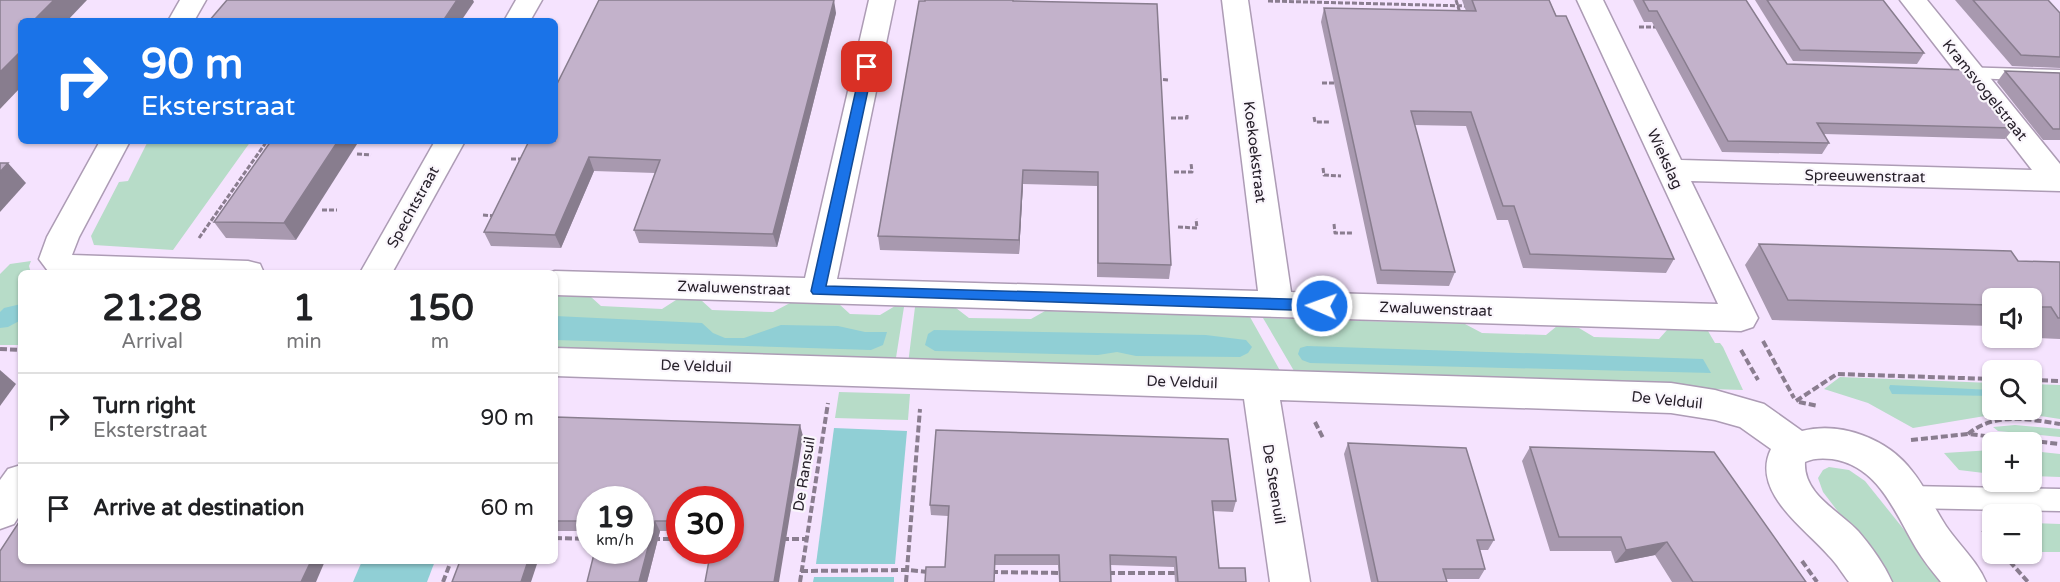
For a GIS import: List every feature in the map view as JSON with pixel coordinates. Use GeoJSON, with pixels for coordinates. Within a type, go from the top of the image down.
{"type":"FeatureCollection","features":[{"type":"Feature","properties":{"kind":"street"},"geometry":{"type":"LineString","coordinates":[[183,18],[193,0]]}},
{"type":"Feature","properties":{"kind":"street"},"geometry":{"type":"LineString","coordinates":[[520,18],[529,0]]}},
{"type":"Feature","properties":{"kind":"street"},"geometry":{"type":"LineString","coordinates":[[818,291],[882,0]]}},
{"type":"Feature","properties":{"kind":"street","name":"Koekoekstraat"},"geometry":{"type":"LineString","coordinates":[[1235,0],[1276,304]]}},
{"type":"Feature","properties":{"kind":"street","name":"Kramsvogelstraat"},"geometry":{"type":"LineString","coordinates":[[1913,0],[2058,181]]}},
{"type":"Feature","properties":{"kind":"street","name":"Wiekslag"},"geometry":{"type":"LineString","coordinates":[[1596,13],[1741,318]]}},
{"type":"Feature","properties":{"kind":"street"},"geometry":{"type":"LineString","coordinates":[[113,144],[63,237],[55,259],[74,268],[142,270]]}},
{"type":"Feature","properties":{"kind":"street","name":"Spechtstraat"},"geometry":{"type":"LineString","coordinates":[[378,270],[448,144]]}},
{"type":"Feature","properties":{"kind":"street","name":"Spreeuwenstraat"},"geometry":{"type":"LineString","coordinates":[[1671,170],[2058,181]]}},
{"type":"Feature","properties":{"kind":"street","name":"Zwaluwenstraat"},"geometry":{"type":"LineString","coordinates":[[558,283],[1741,318]]}},
{"type":"Feature","properties":{"kind":"street","name":"De Velduil"},"geometry":{"type":"LineString","coordinates":[[558,362],[1671,398],[1715,405],[1751,415],[1796,447]]}},
{"type":"Feature","properties":{"kind":"street","name":"De Steenuil"},"geometry":{"type":"LineString","coordinates":[[1260,385],[1290,582]]}},
{"type":"Feature","properties":{"kind":"street"},"geometry":{"type":"LineString","coordinates":[[1872,582],[1843,544],[1799,502],[1788,484],[1784,470],[1787,454],[1796,447],[1812,442],[1828,442],[1860,451],[1890,472],[1908,497],[1936,546],[1966,582]]}},
{"type":"Feature","properties":{"kind":"street"},"geometry":{"type":"LineString","coordinates":[[0,512],[18,486]]}},
{"type":"Feature","properties":{"kind":"lane"},"geometry":{"type":"LineString","coordinates":[[1937,73],[2060,76]]}},
{"type":"Feature","properties":{"kind":"lane"},"geometry":{"type":"LineString","coordinates":[[1908,497],[2060,500]]}},
{"type":"Feature","properties":{"kind":"path"},"geometry":{"type":"LineString","coordinates":[[1235,0],[1470,6]]}},
{"type":"Feature","properties":{"kind":"path"},"geometry":{"type":"LineString","coordinates":[[1456,0],[1461,16]]}},
{"type":"Feature","properties":{"kind":"path"},"geometry":{"type":"LineString","coordinates":[[1596,13],[1659,27]]}},
{"type":"Feature","properties":{"kind":"path"},"geometry":{"type":"LineString","coordinates":[[1146,79],[1168,80]]}},
{"type":"Feature","properties":{"kind":"path"},"geometry":{"type":"LineString","coordinates":[[1322,83],[1345,84]]}},
{"type":"Feature","properties":{"kind":"path"},"geometry":{"type":"LineString","coordinates":[[1171,118],[1187,118],[1187,115]]}},
{"type":"Feature","properties":{"kind":"path"},"geometry":{"type":"LineString","coordinates":[[1314,117],[1315,122],[1330,122]]}},
{"type":"Feature","properties":{"kind":"path"},"geometry":{"type":"LineString","coordinates":[[177,270],[265,144]]}},
{"type":"Feature","properties":{"kind":"path"},"geometry":{"type":"LineString","coordinates":[[357,154],[372,155]]}},
{"type":"Feature","properties":{"kind":"path"},"geometry":{"type":"LineString","coordinates":[[511,159],[526,159]]}},
{"type":"Feature","properties":{"kind":"path"},"geometry":{"type":"LineString","coordinates":[[1174,172],[1192,172],[1191,163]]}},
{"type":"Feature","properties":{"kind":"path"},"geometry":{"type":"LineString","coordinates":[[1323,168],[1324,175],[1341,176]]}},
{"type":"Feature","properties":{"kind":"path"},"geometry":{"type":"LineString","coordinates":[[322,210],[337,210]]}},
{"type":"Feature","properties":{"kind":"path"},"geometry":{"type":"LineString","coordinates":[[483,215],[498,216]]}},
{"type":"Feature","properties":{"kind":"path"},"geometry":{"type":"LineString","coordinates":[[1178,227],[1197,228],[1197,219]]}},
{"type":"Feature","properties":{"kind":"path"},"geometry":{"type":"LineString","coordinates":[[1334,224],[1335,232],[1353,233]]}},
{"type":"Feature","properties":{"kind":"path"},"geometry":{"type":"LineString","coordinates":[[1761,385],[1734,332],[1741,318],[1757,332],[1796,401],[1837,374],[1982,379]]}},
{"type":"Feature","properties":{"kind":"path"},"geometry":{"type":"LineString","coordinates":[[0,350],[18,350]]}},
{"type":"Feature","properties":{"kind":"path","name":"De Ransuil"},"geometry":{"type":"LineString","coordinates":[[800,582],[833,370]]}},
{"type":"Feature","properties":{"kind":"path"},"geometry":{"type":"LineString","coordinates":[[906,582],[923,374]]}},
{"type":"Feature","properties":{"kind":"path"},"geometry":{"type":"LineString","coordinates":[[2042,380],[2060,381]]}},
{"type":"Feature","properties":{"kind":"path"},"geometry":{"type":"LineString","coordinates":[[1968,434],[1982,423],[1998,420],[2060,424]]}},
{"type":"Feature","properties":{"kind":"path"},"geometry":{"type":"LineString","coordinates":[[1901,440],[1968,434],[2060,444]]}},
{"type":"Feature","properties":{"kind":"path"},"geometry":{"type":"LineString","coordinates":[[558,538],[576,538]]}},
{"type":"Feature","properties":{"kind":"path"},"geometry":{"type":"LineString","coordinates":[[774,539],[807,539]]}},
{"type":"Feature","properties":{"kind":"path"},"geometry":{"type":"LineString","coordinates":[[443,582],[450,564]]}},
{"type":"Feature","properties":{"kind":"path"},"geometry":{"type":"LineString","coordinates":[[2012,564],[2028,582]]}},
{"type":"Feature","properties":{"kind":"path"},"geometry":{"type":"LineString","coordinates":[[801,571],[939,572]]}},
{"type":"Feature","properties":{"kind":"path"},"geometry":{"type":"LineString","coordinates":[[986,572],[1067,573]]}},
{"type":"Feature","properties":{"kind":"path"},"geometry":{"type":"LineString","coordinates":[[1102,573],[1184,573]]}},
{"type":"Feature","properties":{"kind":"shaded area"},"geometry":{"type":"Polygon","coordinates":[[[146,144],[249,144],[173,250],[94,245],[91,236],[119,182],[128,181],[146,144]]]}},
{"type":"Feature","properties":{"kind":"shaded area"},"geometry":{"type":"Polygon","coordinates":[[[31,261],[30,270],[18,270],[18,345],[0,345],[0,274],[10,264],[31,261]]]}},
{"type":"Feature","properties":{"kind":"shaded area"},"geometry":{"type":"Polygon","coordinates":[[[558,296],[591,297],[601,306],[662,309],[676,300],[701,300],[712,310],[773,312],[790,303],[839,304],[850,314],[880,315],[895,306],[904,307],[895,364],[558,353],[558,296]]]}},
{"type":"Feature","properties":{"kind":"shaded area"},"geometry":{"type":"Polygon","coordinates":[[[18,305],[18,322],[0,328],[0,312],[4,308],[18,305]]]}},
{"type":"Feature","properties":{"kind":"shaded area"},"geometry":{"type":"Polygon","coordinates":[[[915,307],[956,308],[969,318],[1031,319],[1045,311],[1250,317],[1283,376],[908,364],[915,307]]]}},
{"type":"Feature","properties":{"kind":"shaded area"},"geometry":{"type":"Polygon","coordinates":[[[558,316],[702,323],[713,333],[725,338],[744,338],[781,325],[838,326],[865,332],[887,332],[883,345],[871,350],[558,340],[558,316]]]}},
{"type":"Feature","properties":{"kind":"shaded area"},"geometry":{"type":"Polygon","coordinates":[[[1263,318],[1465,324],[1482,333],[1546,335],[1557,326],[1579,328],[1594,337],[1659,339],[1667,330],[1708,331],[1715,343],[1720,343],[1723,347],[1743,390],[1297,376],[1263,318]]]}},
{"type":"Feature","properties":{"kind":"shaded area"},"geometry":{"type":"Polygon","coordinates":[[[934,330],[1206,335],[1246,340],[1252,347],[1248,353],[1240,357],[1136,356],[1117,352],[1098,355],[935,351],[925,345],[928,334],[934,330]]]}},
{"type":"Feature","properties":{"kind":"shaded area"},"geometry":{"type":"Polygon","coordinates":[[[1307,346],[1703,359],[1711,373],[1310,363],[1302,360],[1298,354],[1300,348],[1307,346]]]}},
{"type":"Feature","properties":{"kind":"shaded area"},"geometry":{"type":"Polygon","coordinates":[[[1840,377],[1982,383],[1982,416],[1913,428],[1868,403],[1824,389],[1840,377]]]}},
{"type":"Feature","properties":{"kind":"shaded area"},"geometry":{"type":"Polygon","coordinates":[[[2042,384],[2060,385],[2060,419],[2042,416],[2042,384]]]}},
{"type":"Feature","properties":{"kind":"shaded area"},"geometry":{"type":"Polygon","coordinates":[[[1890,385],[1982,390],[1982,396],[1892,394],[1890,385]]]}},
{"type":"Feature","properties":{"kind":"shaded area"},"geometry":{"type":"Polygon","coordinates":[[[839,392],[910,394],[908,420],[835,418],[839,392]]]}},
{"type":"Feature","properties":{"kind":"shaded area"},"geometry":{"type":"Polygon","coordinates":[[[2015,425],[2060,429],[2060,437],[2042,435],[2042,432],[1998,431],[1993,427],[2015,425]]]}},
{"type":"Feature","properties":{"kind":"shaded area"},"geometry":{"type":"Polygon","coordinates":[[[834,428],[907,431],[895,564],[816,564],[834,428]]]}},
{"type":"Feature","properties":{"kind":"shaded area"},"geometry":{"type":"Polygon","coordinates":[[[1982,451],[1982,473],[1959,470],[1944,453],[1982,451]]]}},
{"type":"Feature","properties":{"kind":"shaded area"},"geometry":{"type":"Polygon","coordinates":[[[2042,452],[2060,454],[2060,477],[2042,476],[2042,452]]]}},
{"type":"Feature","properties":{"kind":"shaded area"},"geometry":{"type":"Polygon","coordinates":[[[1829,467],[1849,470],[1865,481],[1946,582],[1892,582],[1823,492],[1818,478],[1823,470],[1829,467]]]}},
{"type":"Feature","properties":{"kind":"shaded area"},"geometry":{"type":"Polygon","coordinates":[[[2042,523],[2060,524],[2060,552],[2042,552],[2042,523]]]}},
{"type":"Feature","properties":{"kind":"shaded area"},"geometry":{"type":"Polygon","coordinates":[[[361,564],[434,564],[427,582],[353,582],[361,564]]]}},
{"type":"Feature","properties":{"kind":"shaded area"},"geometry":{"type":"Polygon","coordinates":[[[814,577],[894,577],[894,582],[813,582],[814,577]]]}},
{"type":"Feature","properties":{"kind":"building"},"geometry":{"type":"Polygon","coordinates":[[[0,0],[54,0],[36,18],[18,18],[18,54],[0,72],[0,0]]]}},
{"type":"Feature","properties":{"kind":"building"},"geometry":{"type":"Polygon","coordinates":[[[227,0],[457,0],[445,18],[212,18],[227,0]]]}},
{"type":"Feature","properties":{"kind":"building"},"geometry":{"type":"Polygon","coordinates":[[[599,0],[834,0],[773,234],[634,230],[660,160],[589,157],[555,235],[484,232],[528,144],[558,144],[558,82],[599,0]]]}},
{"type":"Feature","properties":{"kind":"building"},"geometry":{"type":"Polygon","coordinates":[[[1472,0],[1549,0],[1556,16],[1566,16],[1674,259],[1530,254],[1514,206],[1503,206],[1471,112],[1411,111],[1455,272],[1381,270],[1324,8],[1476,11],[1472,0]]]}},
{"type":"Feature","properties":{"kind":"building"},"geometry":{"type":"Polygon","coordinates":[[[1643,0],[1746,0],[1787,64],[1968,70],[2014,128],[1817,123],[1829,143],[1728,141],[1657,11],[1649,11],[1643,0]]]}},
{"type":"Feature","properties":{"kind":"building"},"geometry":{"type":"Polygon","coordinates":[[[1767,0],[1883,0],[1924,53],[1800,50],[1767,0]]]}},
{"type":"Feature","properties":{"kind":"building"},"geometry":{"type":"Polygon","coordinates":[[[1973,0],[2048,0],[2060,13],[2060,57],[2021,55],[1973,0]]]}},
{"type":"Feature","properties":{"kind":"building"},"geometry":{"type":"Polygon","coordinates":[[[919,1],[1157,4],[1171,265],[1098,263],[1098,172],[1023,170],[1019,240],[878,236],[919,1]]]}},
{"type":"Feature","properties":{"kind":"building"},"geometry":{"type":"Polygon","coordinates":[[[2005,71],[2060,73],[2060,129],[2053,129],[2005,71]]]}},
{"type":"Feature","properties":{"kind":"building"},"geometry":{"type":"Polygon","coordinates":[[[269,144],[336,144],[284,223],[214,222],[269,144]]]}},
{"type":"Feature","properties":{"kind":"building"},"geometry":{"type":"Polygon","coordinates":[[[0,163],[8,163],[0,172],[0,163]]]}},
{"type":"Feature","properties":{"kind":"building"},"geometry":{"type":"Polygon","coordinates":[[[1759,244],[2011,251],[2018,261],[2060,262],[2060,318],[2051,307],[2042,307],[2042,288],[1982,288],[1982,305],[1788,300],[1759,244]]]}},
{"type":"Feature","properties":{"kind":"building"},"geometry":{"type":"Polygon","coordinates":[[[558,417],[800,425],[774,582],[705,582],[708,564],[744,564],[744,486],[666,486],[666,521],[655,521],[654,525],[654,486],[576,486],[576,521],[558,521],[558,417]]]}},
{"type":"Feature","properties":{"kind":"building"},"geometry":{"type":"Polygon","coordinates":[[[936,430],[1228,439],[1236,501],[1212,501],[1219,568],[1245,568],[1246,582],[1178,582],[1176,557],[1110,555],[1111,582],[1060,582],[1059,555],[995,555],[994,582],[925,582],[926,567],[945,567],[949,506],[930,505],[936,430]]]}},
{"type":"Feature","properties":{"kind":"building"},"geometry":{"type":"Polygon","coordinates":[[[1348,443],[1466,448],[1494,540],[1477,540],[1485,569],[1443,569],[1447,582],[1378,582],[1348,443]]]}},
{"type":"Feature","properties":{"kind":"building"},"geometry":{"type":"Polygon","coordinates":[[[1530,447],[1714,452],[1806,582],[1693,582],[1667,542],[1626,550],[1621,537],[1559,537],[1530,447]]]}},
{"type":"Feature","properties":{"kind":"building"},"geometry":{"type":"Polygon","coordinates":[[[18,524],[18,564],[310,564],[301,582],[0,582],[0,551],[18,524]]]}},
{"type":"Feature","properties":{"kind":"building"},"geometry":{"type":"Polygon","coordinates":[[[459,564],[527,564],[521,582],[452,582],[459,564]]]}},
{"type":"Feature","properties":{"kind":"building"},"geometry":{"type":"Polygon","coordinates":[[[592,564],[644,564],[639,582],[587,582],[592,564]]]}},
{"type":"Feature","properties":{"kind":"route"},"geometry":{"type":"LineString","coordinates":[[867,67],[818,291],[1322,306]]}}]}
